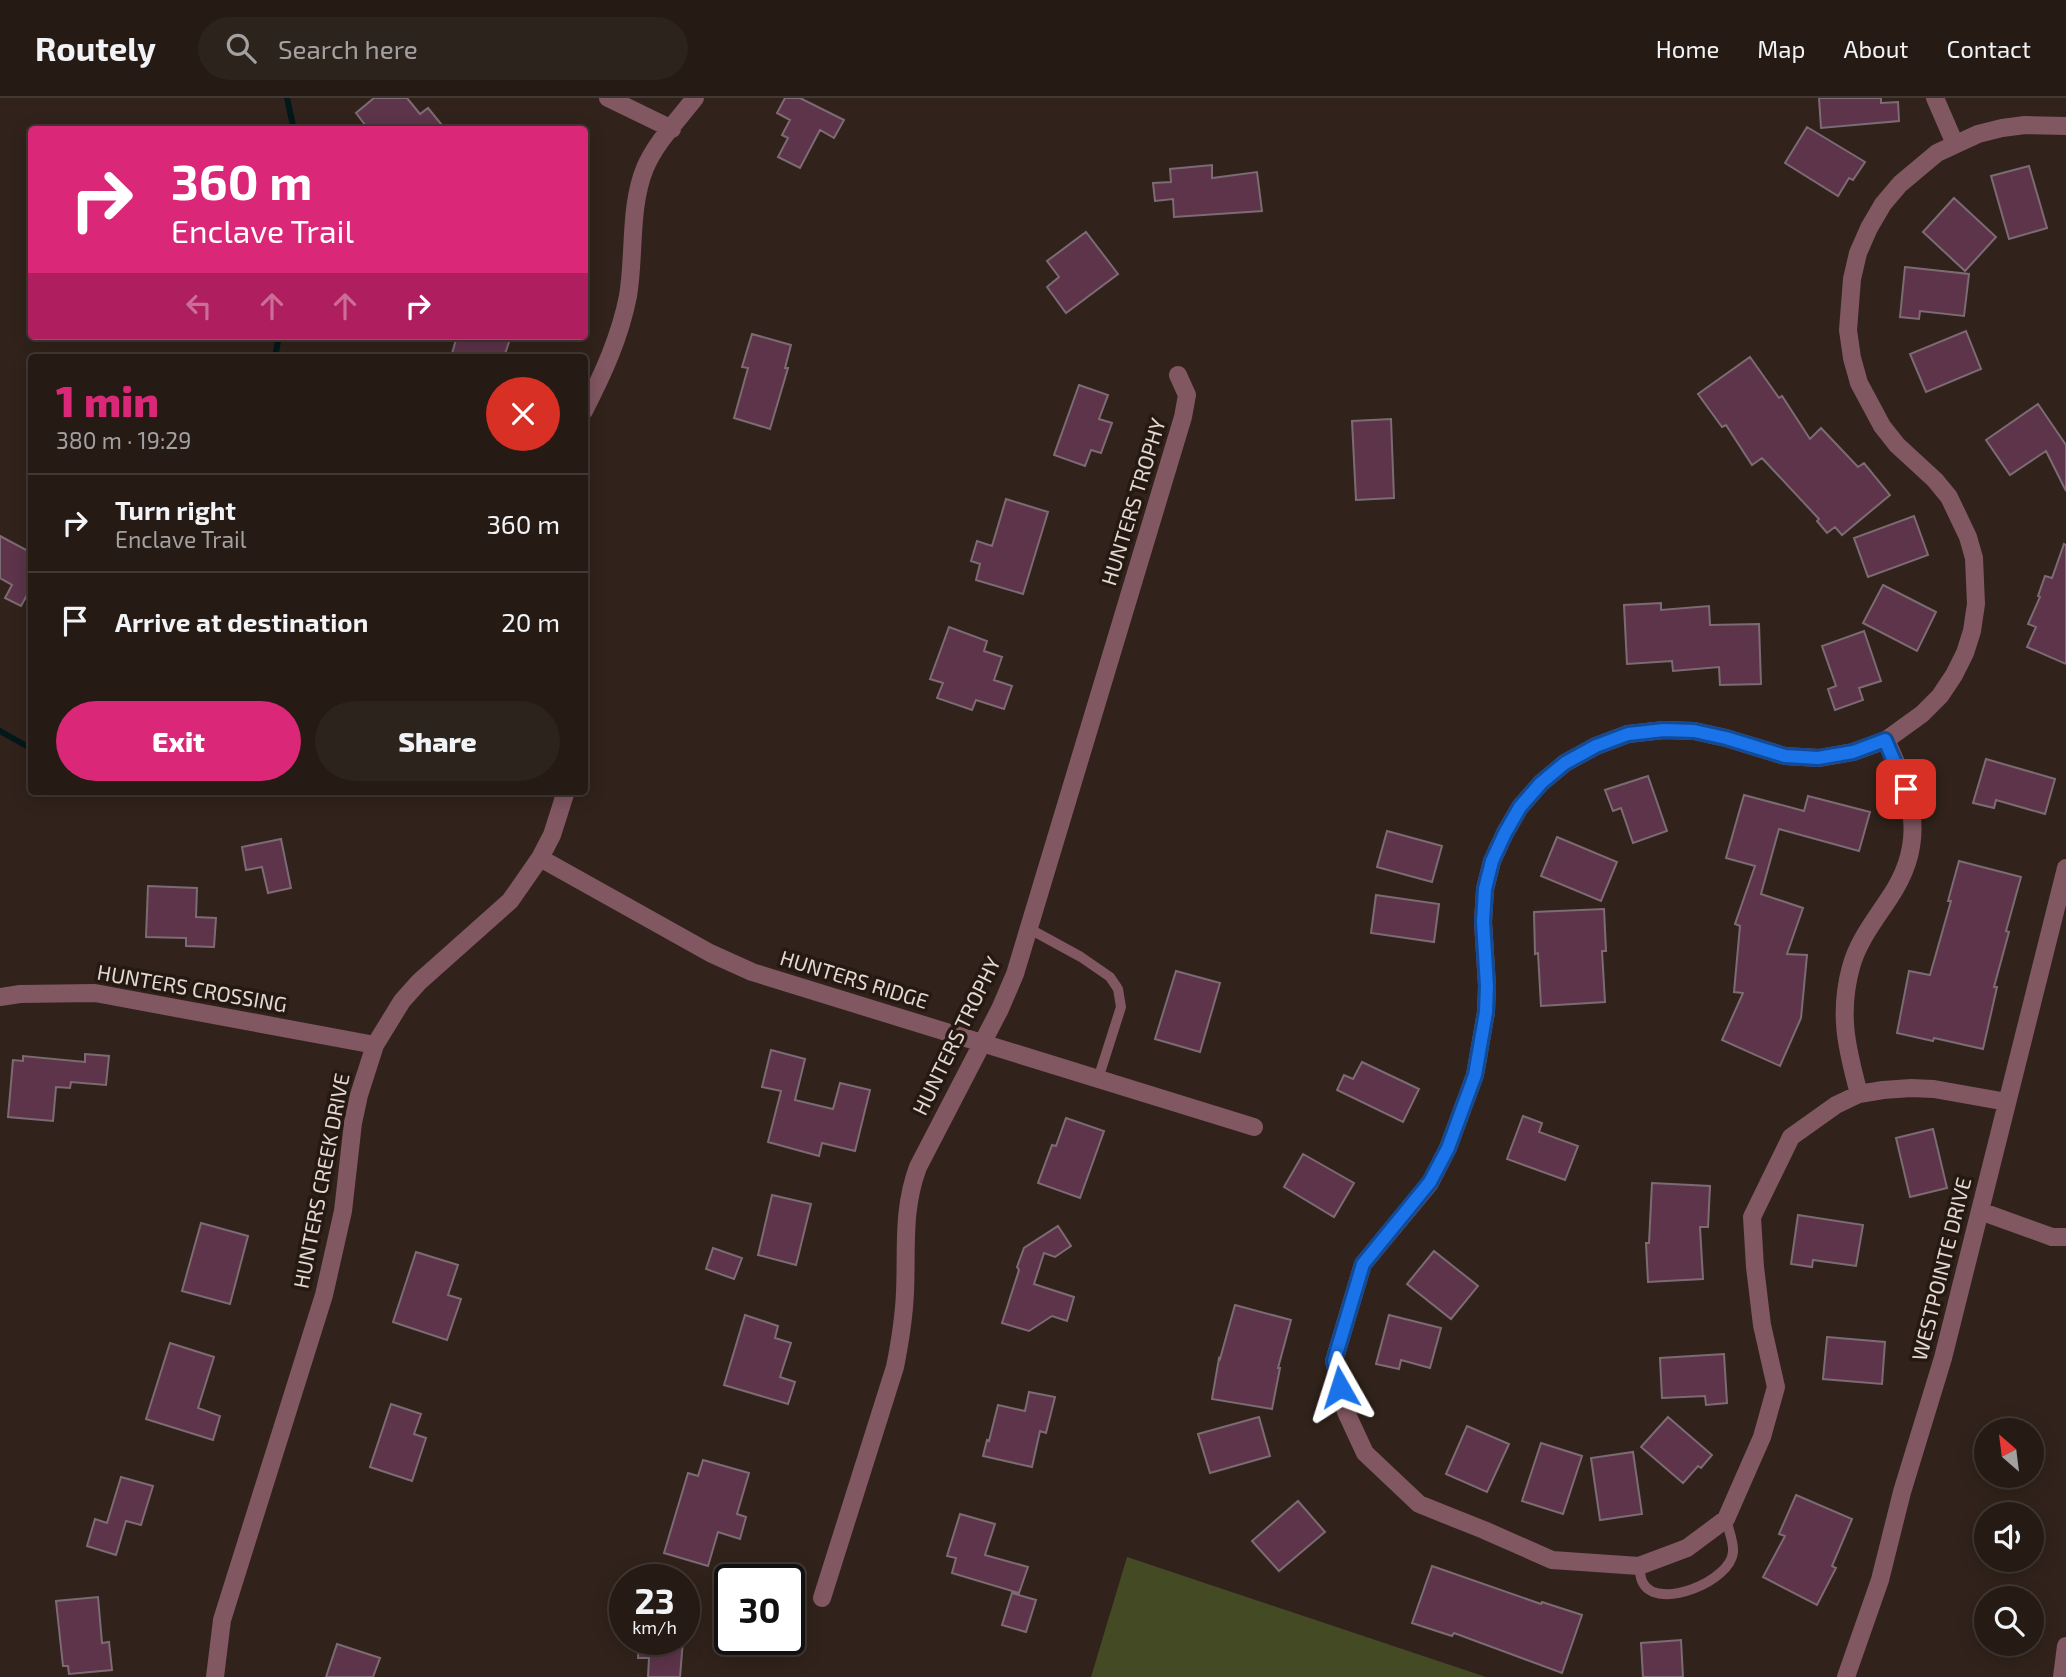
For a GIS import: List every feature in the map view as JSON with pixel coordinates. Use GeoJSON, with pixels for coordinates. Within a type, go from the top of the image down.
{"type":"FeatureCollection","features":[{"type":"Feature","properties":{"kind":"street"},"geometry":{"type":"LineString","coordinates":[[608,98],[672,129]]}},
{"type":"Feature","properties":{"kind":"street"},"geometry":{"type":"LineString","coordinates":[[588,402],[614,346],[622,319],[629,284],[637,196],[644,169],[655,148],[695,98]]}},
{"type":"Feature","properties":{"kind":"street"},"geometry":{"type":"LineString","coordinates":[[1935,98],[1955,144]]}},
{"type":"Feature","properties":{"kind":"street"},"geometry":{"type":"LineString","coordinates":[[2007,1102],[1948,1091],[1911,1088],[1859,1094],[1836,1105],[1791,1137],[1752,1217],[1762,1325],[1776,1387],[1762,1437],[1726,1519],[1688,1548],[1639,1566],[1552,1560],[1419,1504],[1364,1453],[1346,1412],[1334,1361],[1363,1264],[1430,1182],[1448,1148],[1475,1075],[1486,1012],[1483,922],[1485,889],[1492,861],[1505,833],[1520,807],[1541,783],[1565,763],[1596,746],[1628,734],[1664,730],[1694,731],[1785,756],[1818,758],[1853,752],[1885,740],[1923,714],[1940,696],[1965,653],[1972,631],[1976,604],[1973,558],[1968,537],[1949,497],[1882,426],[1858,383],[1848,330],[1852,279],[1868,228],[1883,204],[1900,184],[1937,153],[2002,128],[2025,125],[2066,126]]}},
{"type":"Feature","properties":{"kind":"street","name":"HUNTERS TROPHY"},"geometry":{"type":"LineString","coordinates":[[822,1598],[895,1367],[905,1293],[905,1235],[910,1189],[918,1167],[1015,974],[1183,417],[1187,395],[1178,375]]}},
{"type":"Feature","properties":{"kind":"street"},"geometry":{"type":"LineString","coordinates":[[1859,1094],[1845,1035],[1846,989],[1862,941],[1902,875],[1913,832],[1912,810],[1906,789],[1885,740]]}},
{"type":"Feature","properties":{"kind":"street","name":"HUNTERS CREEK DRIVE"},"geometry":{"type":"LineString","coordinates":[[215,1677],[222,1620],[324,1295],[343,1211],[357,1104],[375,1045],[402,1001],[419,982],[510,901],[540,858],[552,835],[565,795]]}},
{"type":"Feature","properties":{"kind":"street","name":"HUNTERS RIDGE"},"geometry":{"type":"LineString","coordinates":[[540,858],[732,964],[1254,1127]]}},
{"type":"Feature","properties":{"kind":"street","name":"WESTPOINTE DRIVE"},"geometry":{"type":"LineString","coordinates":[[1846,1677],[1880,1580],[1902,1492],[1943,1358],[2066,868]]}},
{"type":"Feature","properties":{"kind":"street","name":"HUNTERS CROSSING"},"geometry":{"type":"LineString","coordinates":[[0,997],[43,993],[95,993],[375,1045]]}},
{"type":"Feature","properties":{"kind":"street"},"geometry":{"type":"LineString","coordinates":[[1980,1211],[2052,1237],[2066,1237]]}},
{"type":"Feature","properties":{"kind":"street"},"geometry":{"type":"LineString","coordinates":[[2062,1677],[2066,1646]]}},
{"type":"Feature","properties":{"kind":"lane"},"geometry":{"type":"LineString","coordinates":[[1028,928],[1111,977],[1118,989],[1121,1007],[1098,1079]]}},
{"type":"Feature","properties":{"kind":"lane"},"geometry":{"type":"LineString","coordinates":[[1639,1566],[1642,1582],[1648,1589],[1659,1593],[1677,1594],[1708,1583],[1725,1569],[1733,1553],[1726,1519]]}},
{"type":"Feature","properties":{"kind":"green space"},"geometry":{"type":"Polygon","coordinates":[[[1127,1557],[1486,1677],[1091,1677],[1127,1557]]]}},
{"type":"Feature","properties":{"kind":"building"},"geometry":{"type":"Polygon","coordinates":[[[374,98],[407,98],[420,114],[428,108],[443,126],[366,126],[356,113],[374,98]]]}},
{"type":"Feature","properties":{"kind":"building"},"geometry":{"type":"Polygon","coordinates":[[[785,98],[800,98],[844,120],[834,138],[820,130],[800,168],[778,157],[788,138],[782,135],[790,120],[777,113],[785,98]]]}},
{"type":"Feature","properties":{"kind":"building"},"geometry":{"type":"Polygon","coordinates":[[[1819,98],[1881,98],[1881,103],[1898,102],[1899,121],[1821,128],[1819,98]]]}},
{"type":"Feature","properties":{"kind":"building"},"geometry":{"type":"Polygon","coordinates":[[[1807,127],[1865,162],[1853,180],[1849,178],[1838,196],[1785,163],[1807,127]]]}},
{"type":"Feature","properties":{"kind":"building"},"geometry":{"type":"Polygon","coordinates":[[[1212,165],[1212,178],[1257,172],[1262,211],[1174,217],[1173,199],[1155,201],[1153,183],[1171,182],[1170,169],[1212,165]]]}},
{"type":"Feature","properties":{"kind":"building"},"geometry":{"type":"Polygon","coordinates":[[[2029,166],[2047,228],[2009,239],[1991,176],[2029,166]]]}},
{"type":"Feature","properties":{"kind":"building"},"geometry":{"type":"Polygon","coordinates":[[[1954,198],[1996,237],[1965,271],[1923,232],[1954,198]]]}},
{"type":"Feature","properties":{"kind":"building"},"geometry":{"type":"Polygon","coordinates":[[[1086,232],[1118,274],[1066,313],[1047,287],[1059,277],[1047,261],[1086,232]]]}},
{"type":"Feature","properties":{"kind":"building"},"geometry":{"type":"Polygon","coordinates":[[[1905,267],[1969,274],[1964,316],[1920,311],[1919,319],[1900,317],[1905,267]]]}},
{"type":"Feature","properties":{"kind":"building"},"geometry":{"type":"Polygon","coordinates":[[[1966,331],[1981,369],[1926,392],[1910,354],[1966,331]]]}},
{"type":"Feature","properties":{"kind":"building"},"geometry":{"type":"Polygon","coordinates":[[[752,334],[791,345],[785,368],[788,368],[770,429],[734,418],[748,368],[742,367],[752,334]]]}},
{"type":"Feature","properties":{"kind":"building"},"geometry":{"type":"Polygon","coordinates":[[[456,340],[510,340],[505,354],[452,354],[456,340]]]}},
{"type":"Feature","properties":{"kind":"building"},"geometry":{"type":"Polygon","coordinates":[[[1750,357],[1779,398],[1782,396],[1810,439],[1821,428],[1858,467],[1864,463],[1890,495],[1842,535],[1835,527],[1827,533],[1817,521],[1819,519],[1762,458],[1752,465],[1726,425],[1722,427],[1698,394],[1750,357]]]}},
{"type":"Feature","properties":{"kind":"building"},"geometry":{"type":"Polygon","coordinates":[[[1079,385],[1108,395],[1099,419],[1112,423],[1101,453],[1091,450],[1085,466],[1054,455],[1079,385]]]}},
{"type":"Feature","properties":{"kind":"building"},"geometry":{"type":"Polygon","coordinates":[[[2038,404],[2066,445],[2066,491],[2046,451],[2010,475],[1986,440],[2038,404]]]}},
{"type":"Feature","properties":{"kind":"building"},"geometry":{"type":"Polygon","coordinates":[[[1391,419],[1394,498],[1356,500],[1352,421],[1391,419]]]}},
{"type":"Feature","properties":{"kind":"building"},"geometry":{"type":"Polygon","coordinates":[[[1006,499],[1048,512],[1023,594],[976,580],[980,564],[971,561],[977,541],[992,546],[1006,499]]]}},
{"type":"Feature","properties":{"kind":"building"},"geometry":{"type":"Polygon","coordinates":[[[1914,516],[1928,555],[1868,577],[1854,538],[1914,516]]]}},
{"type":"Feature","properties":{"kind":"building"},"geometry":{"type":"Polygon","coordinates":[[[0,536],[28,551],[28,593],[21,606],[5,598],[12,585],[0,578],[0,536]]]}},
{"type":"Feature","properties":{"kind":"building"},"geometry":{"type":"Polygon","coordinates":[[[2064,544],[2066,664],[2027,647],[2036,627],[2028,624],[2040,597],[2038,596],[2045,576],[2052,578],[2064,544]]]}},
{"type":"Feature","properties":{"kind":"building"},"geometry":{"type":"Polygon","coordinates":[[[1883,585],[1936,612],[1917,651],[1863,623],[1883,585]]]}},
{"type":"Feature","properties":{"kind":"building"},"geometry":{"type":"Polygon","coordinates":[[[1661,603],[1661,610],[1709,606],[1710,625],[1759,624],[1761,684],[1720,685],[1719,667],[1673,671],[1672,661],[1627,664],[1624,605],[1661,603]]]}},
{"type":"Feature","properties":{"kind":"building"},"geometry":{"type":"Polygon","coordinates":[[[949,627],[987,641],[984,651],[1002,657],[994,680],[1012,686],[1004,709],[976,700],[972,710],[937,698],[943,683],[930,679],[949,627]]]}},
{"type":"Feature","properties":{"kind":"building"},"geometry":{"type":"Polygon","coordinates":[[[1864,631],[1881,681],[1859,688],[1863,700],[1835,710],[1828,689],[1836,686],[1822,646],[1864,631]]]}},
{"type":"Feature","properties":{"kind":"building"},"geometry":{"type":"Polygon","coordinates":[[[1986,759],[2055,779],[2045,814],[1996,800],[1994,808],[1973,803],[1986,759]]]}},
{"type":"Feature","properties":{"kind":"building"},"geometry":{"type":"Polygon","coordinates":[[[1648,776],[1667,831],[1633,843],[1621,808],[1613,811],[1605,790],[1648,776]]]}},
{"type":"Feature","properties":{"kind":"building"},"geometry":{"type":"Polygon","coordinates":[[[1744,795],[1804,811],[1808,796],[1870,812],[1859,851],[1779,829],[1761,894],[1803,908],[1787,954],[1807,955],[1801,1018],[1780,1066],[1722,1040],[1743,993],[1734,992],[1740,926],[1735,924],[1755,866],[1726,858],[1744,795]]]}},
{"type":"Feature","properties":{"kind":"building"},"geometry":{"type":"Polygon","coordinates":[[[1387,831],[1442,846],[1432,882],[1377,867],[1387,831]]]}},
{"type":"Feature","properties":{"kind":"building"},"geometry":{"type":"Polygon","coordinates":[[[1557,837],[1617,862],[1601,901],[1541,876],[1557,837]]]}},
{"type":"Feature","properties":{"kind":"building"},"geometry":{"type":"Polygon","coordinates":[[[281,839],[291,888],[268,893],[262,867],[246,870],[242,847],[281,839]]]}},
{"type":"Feature","properties":{"kind":"building"},"geometry":{"type":"Polygon","coordinates":[[[1959,861],[2021,877],[2006,931],[2009,932],[1994,987],[1997,987],[1983,1049],[1897,1033],[1909,971],[1930,975],[1951,901],[1948,901],[1959,861]]]}},
{"type":"Feature","properties":{"kind":"building"},"geometry":{"type":"Polygon","coordinates":[[[148,886],[197,888],[196,917],[216,918],[214,947],[186,946],[186,938],[146,937],[148,886]]]}},
{"type":"Feature","properties":{"kind":"building"},"geometry":{"type":"Polygon","coordinates":[[[1376,895],[1439,904],[1434,942],[1371,933],[1376,895]]]}},
{"type":"Feature","properties":{"kind":"building"},"geometry":{"type":"Polygon","coordinates":[[[1604,909],[1606,951],[1602,951],[1605,1002],[1541,1006],[1538,953],[1535,954],[1534,912],[1604,909]]]}},
{"type":"Feature","properties":{"kind":"building"},"geometry":{"type":"Polygon","coordinates":[[[1176,971],[1220,983],[1200,1052],[1155,1039],[1176,971]]]}},
{"type":"Feature","properties":{"kind":"building"},"geometry":{"type":"Polygon","coordinates":[[[771,1050],[805,1059],[795,1100],[833,1109],[840,1083],[870,1090],[855,1151],[822,1143],[819,1156],[768,1142],[781,1091],[762,1087],[771,1050]]]}},
{"type":"Feature","properties":{"kind":"building"},"geometry":{"type":"Polygon","coordinates":[[[85,1054],[109,1056],[106,1085],[71,1082],[70,1088],[56,1087],[53,1121],[8,1117],[13,1060],[23,1061],[23,1056],[85,1062],[85,1054]]]}},
{"type":"Feature","properties":{"kind":"building"},"geometry":{"type":"Polygon","coordinates":[[[1362,1062],[1419,1089],[1403,1122],[1337,1090],[1344,1075],[1353,1079],[1362,1062]]]}},
{"type":"Feature","properties":{"kind":"building"},"geometry":{"type":"Polygon","coordinates":[[[1523,1116],[1542,1123],[1539,1132],[1578,1146],[1565,1180],[1507,1159],[1523,1116]]]}},
{"type":"Feature","properties":{"kind":"building"},"geometry":{"type":"Polygon","coordinates":[[[1066,1118],[1104,1131],[1080,1198],[1038,1183],[1052,1145],[1056,1146],[1066,1118]]]}},
{"type":"Feature","properties":{"kind":"building"},"geometry":{"type":"Polygon","coordinates":[[[1933,1129],[1947,1188],[1910,1197],[1896,1138],[1933,1129]]]}},
{"type":"Feature","properties":{"kind":"building"},"geometry":{"type":"Polygon","coordinates":[[[1303,1154],[1354,1183],[1334,1217],[1284,1187],[1303,1154]]]}},
{"type":"Feature","properties":{"kind":"building"},"geometry":{"type":"Polygon","coordinates":[[[1652,1183],[1710,1186],[1708,1227],[1700,1227],[1703,1279],[1648,1282],[1646,1243],[1649,1243],[1652,1183]]]}},
{"type":"Feature","properties":{"kind":"building"},"geometry":{"type":"Polygon","coordinates":[[[772,1195],[811,1204],[796,1265],[758,1255],[772,1195]]]}},
{"type":"Feature","properties":{"kind":"building"},"geometry":{"type":"Polygon","coordinates":[[[1798,1215],[1863,1225],[1856,1266],[1813,1260],[1812,1267],[1791,1264],[1798,1215]]]}},
{"type":"Feature","properties":{"kind":"building"},"geometry":{"type":"Polygon","coordinates":[[[201,1223],[248,1236],[230,1304],[182,1291],[201,1223]]]}},
{"type":"Feature","properties":{"kind":"building"},"geometry":{"type":"Polygon","coordinates":[[[1058,1226],[1071,1246],[1055,1257],[1044,1253],[1034,1284],[1074,1297],[1067,1321],[1052,1316],[1029,1331],[1002,1323],[1024,1248],[1058,1226]]]}},
{"type":"Feature","properties":{"kind":"building"},"geometry":{"type":"Polygon","coordinates":[[[713,1248],[742,1258],[734,1279],[706,1269],[713,1248]]]}},
{"type":"Feature","properties":{"kind":"building"},"geometry":{"type":"Polygon","coordinates":[[[1434,1251],[1478,1286],[1451,1319],[1407,1284],[1434,1251]]]}},
{"type":"Feature","properties":{"kind":"building"},"geometry":{"type":"Polygon","coordinates":[[[416,1252],[458,1265],[448,1295],[461,1299],[447,1340],[393,1322],[416,1252]]]}},
{"type":"Feature","properties":{"kind":"building"},"geometry":{"type":"Polygon","coordinates":[[[1235,1305],[1291,1320],[1278,1368],[1272,1409],[1212,1399],[1219,1358],[1235,1305]]]}},
{"type":"Feature","properties":{"kind":"building"},"geometry":{"type":"Polygon","coordinates":[[[745,1315],[778,1326],[775,1338],[791,1343],[780,1377],[795,1382],[788,1404],[724,1385],[745,1315]]]}},
{"type":"Feature","properties":{"kind":"building"},"geometry":{"type":"Polygon","coordinates":[[[1389,1315],[1441,1328],[1430,1368],[1401,1360],[1399,1369],[1376,1364],[1389,1315]]]}},
{"type":"Feature","properties":{"kind":"building"},"geometry":{"type":"Polygon","coordinates":[[[1827,1337],[1885,1342],[1882,1384],[1823,1379],[1827,1337]]]}},
{"type":"Feature","properties":{"kind":"building"},"geometry":{"type":"Polygon","coordinates":[[[170,1343],[214,1357],[198,1408],[220,1416],[213,1440],[146,1419],[170,1343]]]}},
{"type":"Feature","properties":{"kind":"building"},"geometry":{"type":"Polygon","coordinates":[[[1724,1354],[1727,1403],[1706,1405],[1705,1396],[1662,1398],[1660,1358],[1724,1354]]]}},
{"type":"Feature","properties":{"kind":"building"},"geometry":{"type":"Polygon","coordinates":[[[1029,1392],[1055,1397],[1046,1433],[1040,1431],[1032,1467],[983,1456],[998,1405],[1025,1411],[1029,1392]]]}},
{"type":"Feature","properties":{"kind":"building"},"geometry":{"type":"Polygon","coordinates":[[[391,1404],[421,1414],[414,1434],[426,1438],[412,1481],[370,1467],[391,1404]]]}},
{"type":"Feature","properties":{"kind":"building"},"geometry":{"type":"Polygon","coordinates":[[[1259,1417],[1270,1456],[1210,1473],[1198,1434],[1259,1417]]]}},
{"type":"Feature","properties":{"kind":"building"},"geometry":{"type":"Polygon","coordinates":[[[1668,1417],[1712,1455],[1683,1483],[1641,1447],[1668,1417]]]}},
{"type":"Feature","properties":{"kind":"building"},"geometry":{"type":"Polygon","coordinates":[[[1467,1426],[1509,1444],[1487,1492],[1446,1474],[1467,1426]]]}},
{"type":"Feature","properties":{"kind":"building"},"geometry":{"type":"Polygon","coordinates":[[[1541,1443],[1582,1456],[1563,1514],[1522,1501],[1541,1443]]]}},
{"type":"Feature","properties":{"kind":"building"},"geometry":{"type":"Polygon","coordinates":[[[1633,1452],[1642,1514],[1600,1520],[1591,1458],[1633,1452]]]}},
{"type":"Feature","properties":{"kind":"building"},"geometry":{"type":"Polygon","coordinates":[[[703,1460],[749,1473],[737,1514],[746,1517],[740,1539],[718,1532],[708,1566],[664,1553],[688,1473],[698,1476],[703,1460]]]}},
{"type":"Feature","properties":{"kind":"building"},"geometry":{"type":"Polygon","coordinates":[[[121,1477],[153,1486],[141,1525],[126,1521],[116,1555],[87,1546],[95,1519],[107,1523],[121,1477]]]}},
{"type":"Feature","properties":{"kind":"building"},"geometry":{"type":"Polygon","coordinates":[[[1796,1495],[1852,1519],[1832,1566],[1836,1568],[1817,1605],[1763,1577],[1785,1536],[1779,1534],[1796,1495]]]}},
{"type":"Feature","properties":{"kind":"building"},"geometry":{"type":"Polygon","coordinates":[[[1298,1501],[1325,1532],[1279,1571],[1252,1541],[1298,1501]]]}},
{"type":"Feature","properties":{"kind":"building"},"geometry":{"type":"Polygon","coordinates":[[[960,1514],[995,1524],[985,1555],[1028,1567],[1019,1593],[952,1573],[956,1558],[947,1556],[960,1514]]]}},
{"type":"Feature","properties":{"kind":"building"},"geometry":{"type":"Polygon","coordinates":[[[1432,1566],[1541,1604],[1542,1602],[1582,1615],[1562,1673],[1454,1633],[1452,1636],[1412,1623],[1432,1566]]]}},
{"type":"Feature","properties":{"kind":"building"},"geometry":{"type":"Polygon","coordinates":[[[1012,1593],[1036,1600],[1026,1632],[1002,1625],[1012,1593]]]}},
{"type":"Feature","properties":{"kind":"building"},"geometry":{"type":"Polygon","coordinates":[[[98,1597],[102,1643],[109,1642],[112,1670],[69,1674],[68,1666],[63,1666],[56,1601],[98,1597]]]}},
{"type":"Feature","properties":{"kind":"building"},"geometry":{"type":"Polygon","coordinates":[[[1681,1640],[1683,1677],[1643,1677],[1641,1643],[1681,1640]]]}},
{"type":"Feature","properties":{"kind":"building"},"geometry":{"type":"Polygon","coordinates":[[[337,1644],[380,1658],[373,1677],[326,1677],[337,1644]]]}},
{"type":"Feature","properties":{"kind":"building"},"geometry":{"type":"Polygon","coordinates":[[[638,1655],[682,1655],[680,1677],[648,1677],[649,1658],[638,1658],[638,1655]]]}},
{"type":"Feature","properties":{"kind":"waterway"},"geometry":{"type":"LineString","coordinates":[[287,98],[293,126]]}},
{"type":"Feature","properties":{"kind":"waterway"},"geometry":{"type":"LineString","coordinates":[[276,354],[278,340]]}},
{"type":"Feature","properties":{"kind":"waterway"},"geometry":{"type":"LineString","coordinates":[[0,731],[28,747]]}},
{"type":"Feature","properties":{"kind":"route"},"geometry":{"type":"LineString","coordinates":[[1340,1387],[1334,1361],[1363,1264],[1430,1182],[1448,1148],[1475,1075],[1486,1012],[1483,922],[1485,889],[1492,861],[1505,833],[1520,807],[1541,783],[1565,763],[1596,746],[1628,734],[1664,730],[1694,731],[1785,756],[1818,758],[1853,752],[1885,740],[1906,789]]}}]}
